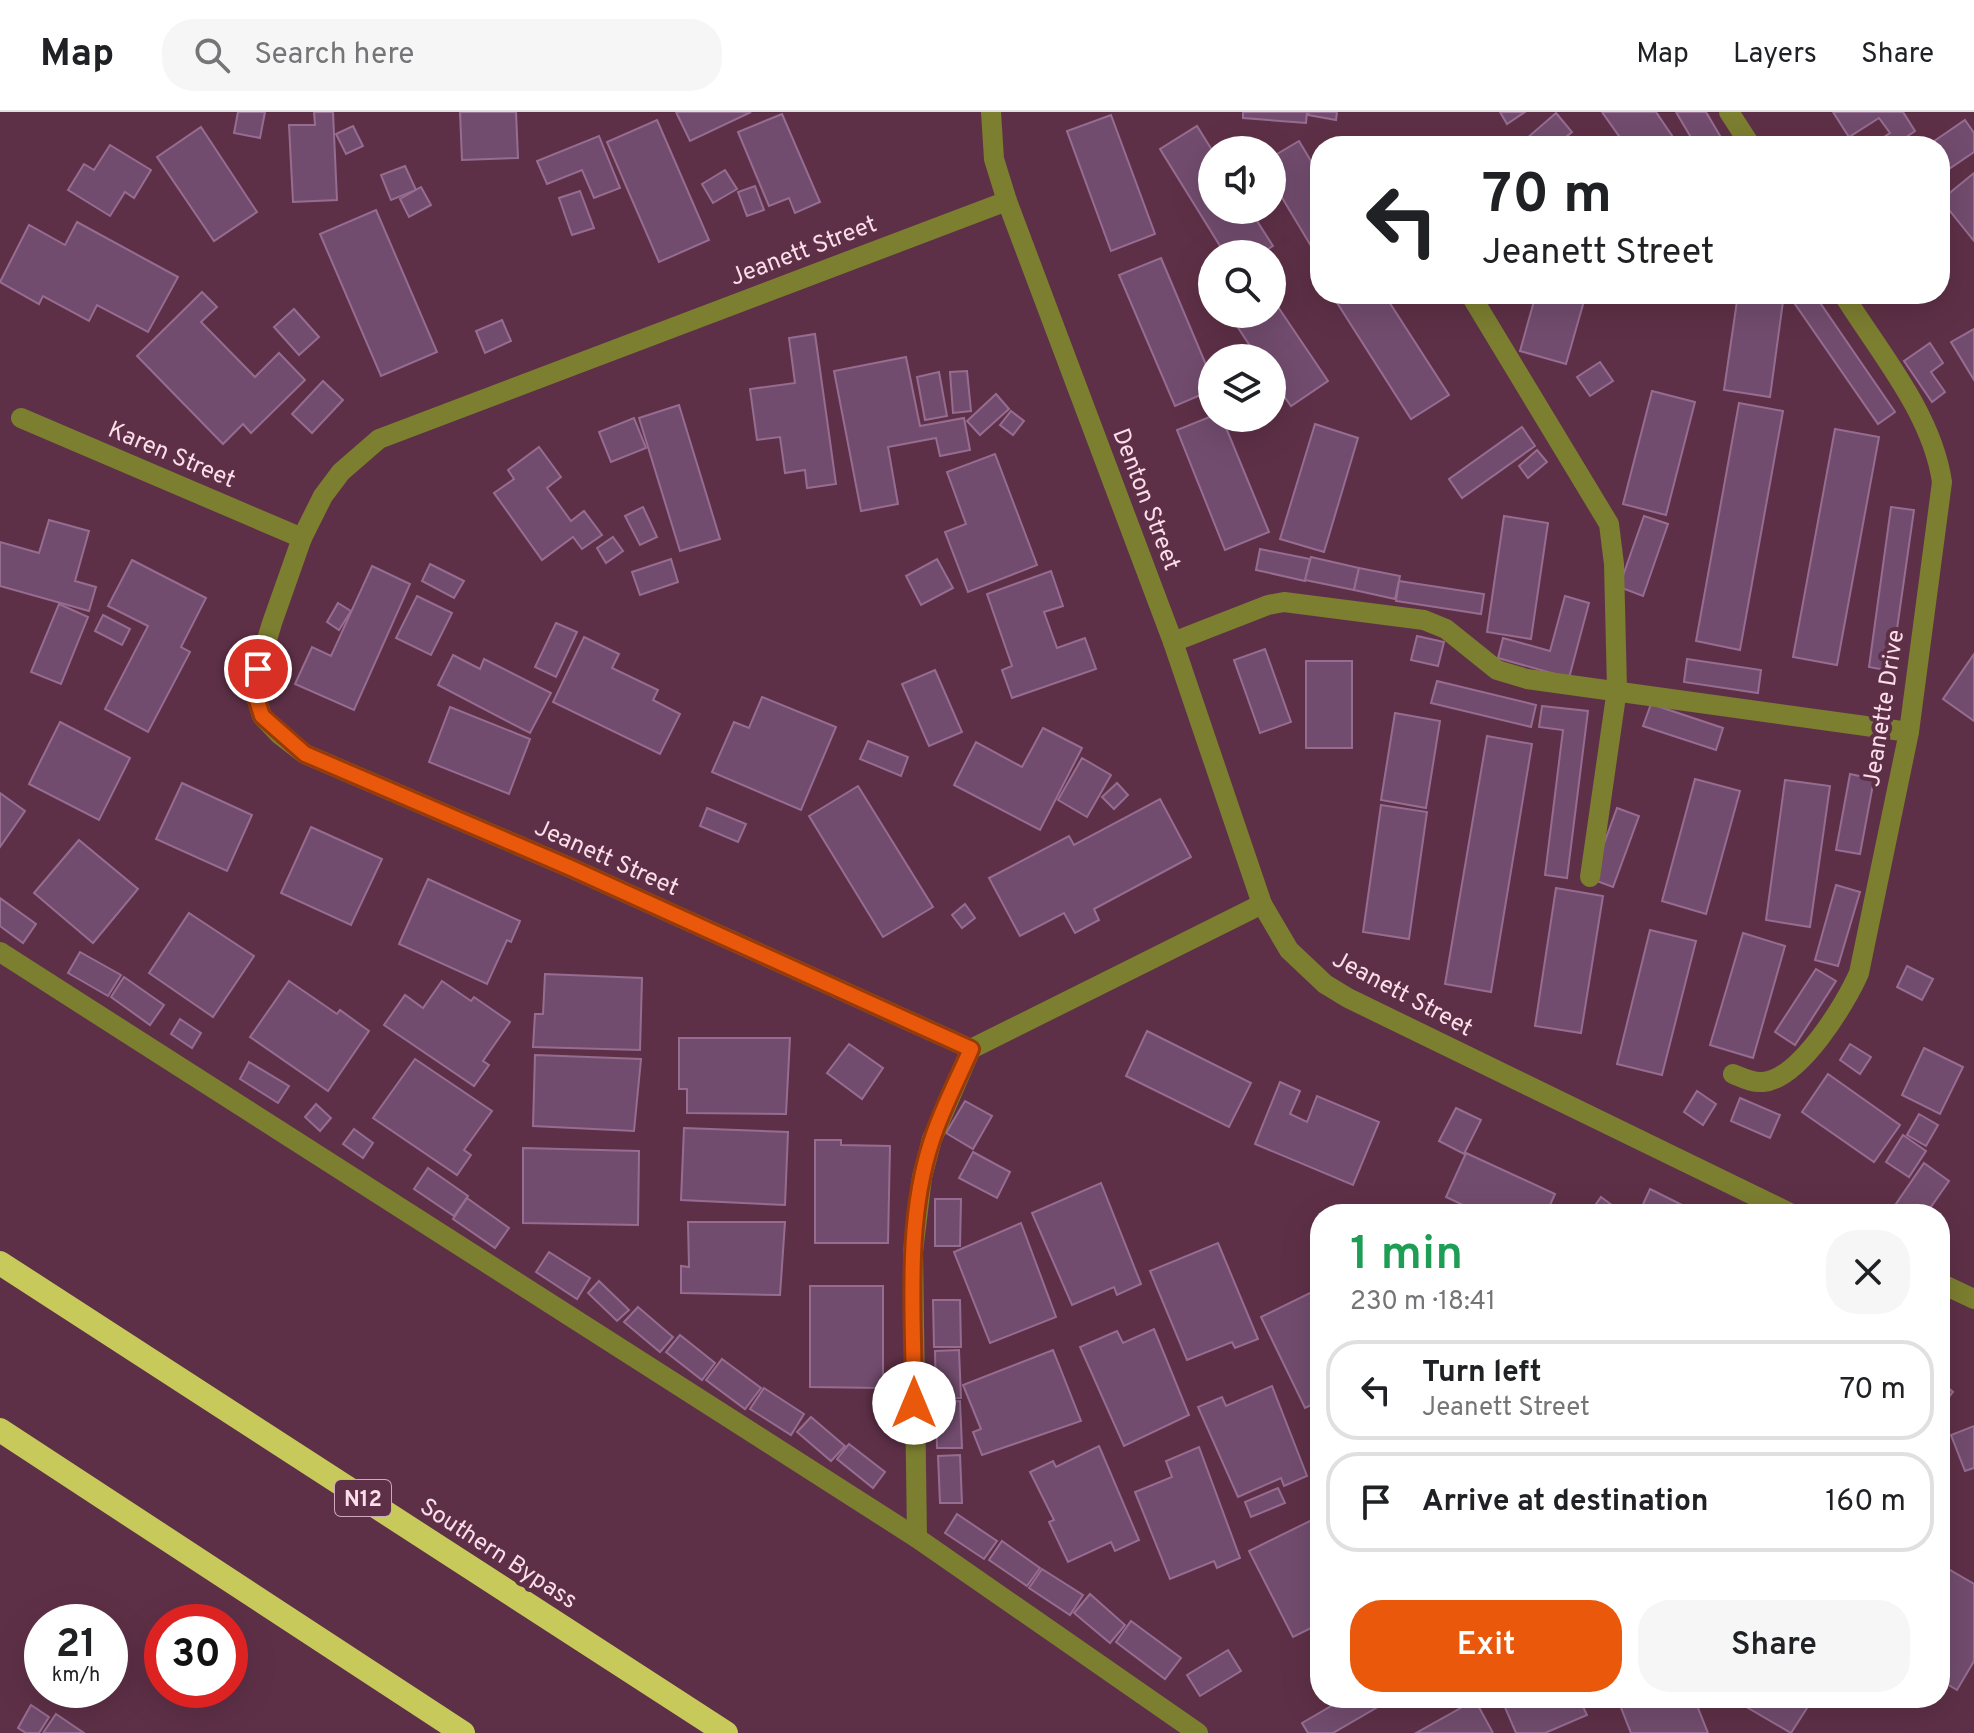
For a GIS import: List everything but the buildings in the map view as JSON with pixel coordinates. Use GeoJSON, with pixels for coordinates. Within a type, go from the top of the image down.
{"type":"FeatureCollection","features":[{"type":"Feature","properties":{"kind":"highway","name":"Southern Bypass"},"geometry":{"type":"LineString","coordinates":[[0,1263],[726,1733]]}},
{"type":"Feature","properties":{"kind":"highway"},"geometry":{"type":"LineString","coordinates":[[0,1430],[463,1733]]}},
{"type":"Feature","properties":{"kind":"street","name":"Denton Street"},"geometry":{"type":"LineString","coordinates":[[991,112],[994,159],[1007,201],[1173,642],[1262,904]]}},
{"type":"Feature","properties":{"kind":"street"},"geometry":{"type":"LineString","coordinates":[[1729,112],[1745,136]]}},
{"type":"Feature","properties":{"kind":"street","name":"Jeanett Street"},"geometry":{"type":"LineString","coordinates":[[971,1049],[571,868],[305,754],[262,716],[255,694],[267,638],[302,538],[323,496],[341,472],[379,439],[1007,201]]}},
{"type":"Feature","properties":{"kind":"street"},"geometry":{"type":"LineString","coordinates":[[1476,304],[1609,524],[1614,564],[1617,689],[1590,877]]}},
{"type":"Feature","properties":{"kind":"street","name":"Jeanette Drive"},"geometry":{"type":"LineString","coordinates":[[1733,1074],[1762,1082],[1775,1079],[1821,1037],[1849,997],[1859,973],[1909,732],[1942,482],[1940,465],[1925,425],[1849,304]]}},
{"type":"Feature","properties":{"kind":"street","name":"Karen Street"},"geometry":{"type":"LineString","coordinates":[[21,418],[302,538]]}},
{"type":"Feature","properties":{"kind":"street"},"geometry":{"type":"LineString","coordinates":[[1173,642],[1268,605],[1284,602],[1424,620],[1446,629],[1497,670],[1527,679],[1617,689],[1909,732]]}},
{"type":"Feature","properties":{"kind":"street","name":"Jeanett Street"},"geometry":{"type":"LineString","coordinates":[[1262,904],[1289,950],[1325,984],[1348,998],[1771,1204]]}},
{"type":"Feature","properties":{"kind":"street"},"geometry":{"type":"LineString","coordinates":[[917,1538],[913,1252],[922,1177],[932,1139],[971,1049],[1262,904]]}},
{"type":"Feature","properties":{"kind":"street"},"geometry":{"type":"LineString","coordinates":[[0,952],[917,1538],[1198,1733]]}},
{"type":"Feature","properties":{"kind":"street"},"geometry":{"type":"LineString","coordinates":[[1950,1288],[1974,1299]]}},
{"type":"Feature","properties":{"kind":"route"},"geometry":{"type":"LineString","coordinates":[[258,669],[255,694],[262,716],[305,754],[571,868],[971,1049],[932,1139],[922,1177],[913,1252],[914,1403]]}}]}
